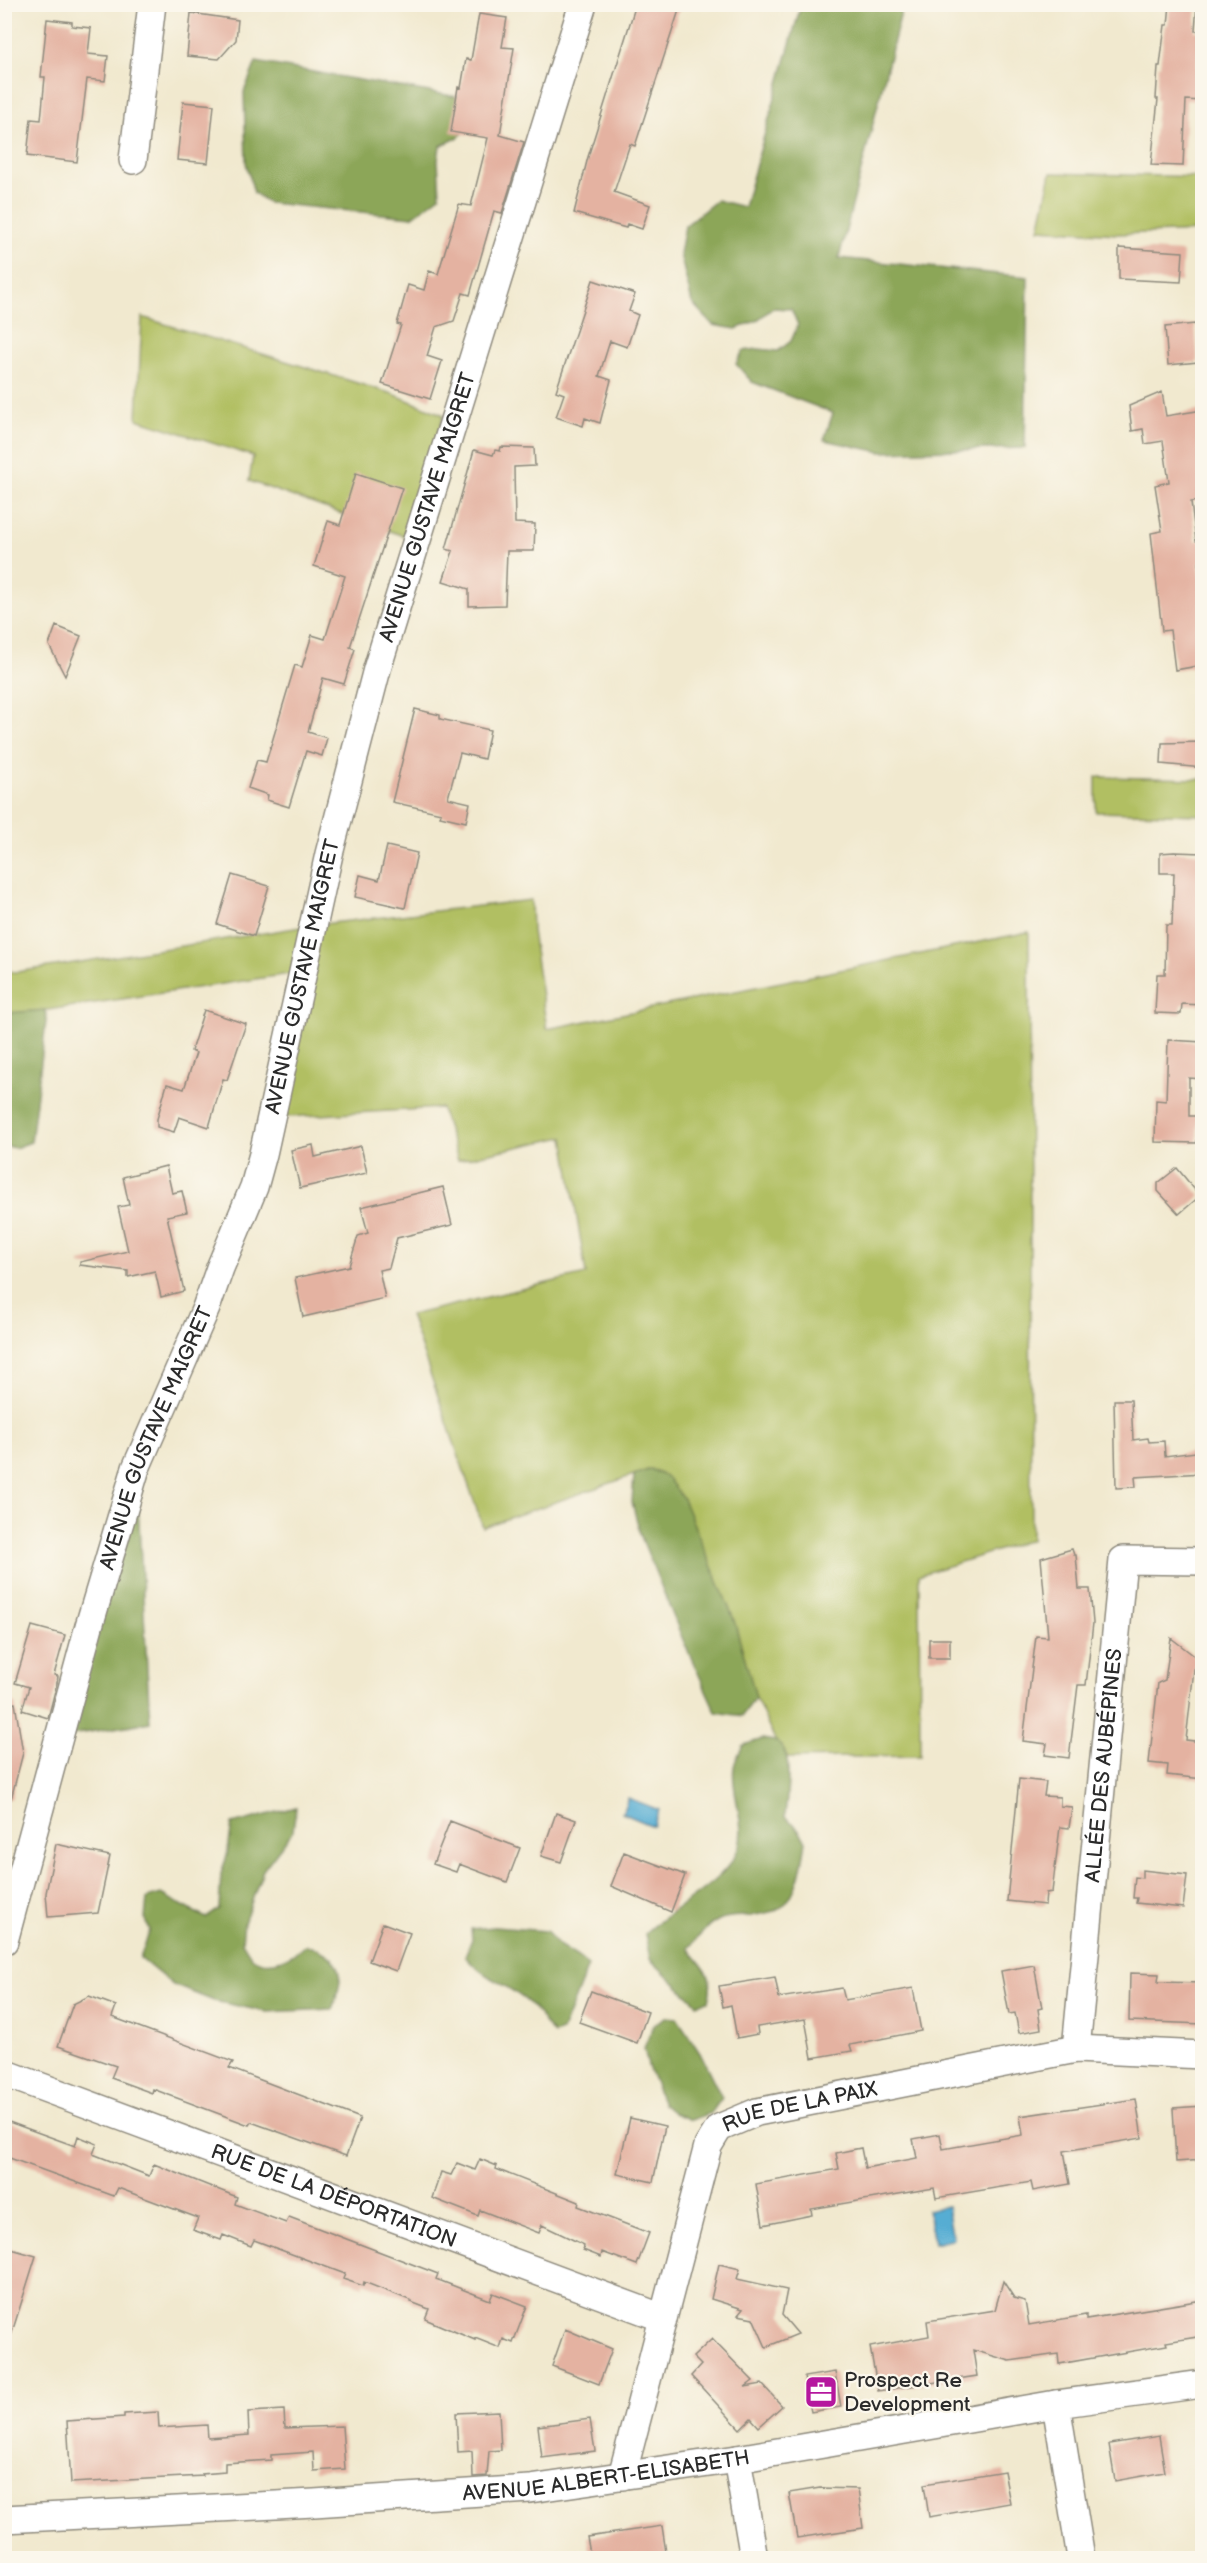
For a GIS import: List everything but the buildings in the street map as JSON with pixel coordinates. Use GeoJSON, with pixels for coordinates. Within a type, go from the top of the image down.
{"type":"FeatureCollection","features":[{"type":"Feature","properties":{"kind":"street"},"geometry":{"type":"LineString","coordinates":[[133,160],[152,4]]}},
{"type":"Feature","properties":{"kind":"street","name":"AVENUE GUSTAVE MAIGRET"},"geometry":{"type":"LineString","coordinates":[[4,1941],[89,1626],[136,1468],[182,1366],[254,1187],[329,854],[377,669],[583,4]]}},
{"type":"Feature","properties":{"kind":"street","name":"ALLÉE DES AUBÉPINES"},"geometry":{"type":"LineString","coordinates":[[1076,2049],[1123,1560],[1203,1562]]}},
{"type":"Feature","properties":{"kind":"street","name":"RUE DE LA PAIX"},"geometry":{"type":"LineString","coordinates":[[622,2476],[708,2146],[719,2128],[757,2112],[1076,2049],[1203,2055]]}},
{"type":"Feature","properties":{"kind":"street","name":"RUE DE LA DÉPORTATION"},"geometry":{"type":"LineString","coordinates":[[4,2073],[663,2318]]}},
{"type":"Feature","properties":{"kind":"street","name":"AVENUE ALBERT-ELISABETH"},"geometry":{"type":"LineString","coordinates":[[4,2519],[530,2489],[737,2459],[1056,2404],[1203,2384]]}},
{"type":"Feature","properties":{"kind":"street"},"geometry":{"type":"LineString","coordinates":[[1056,2404],[1082,2559]]}},
{"type":"Feature","properties":{"kind":"street"},"geometry":{"type":"LineString","coordinates":[[737,2459],[754,2559]]}},
{"type":"Feature","properties":{"kind":"green space"},"geometry":{"type":"Polygon","coordinates":[[[801,5],[903,5],[839,258],[1028,277],[1025,448],[881,452],[824,440],[833,413],[752,382],[736,364],[743,351],[758,349],[778,351],[791,341],[798,325],[791,309],[773,308],[756,321],[736,329],[713,325],[692,303],[680,254],[685,226],[717,200],[744,207],[801,5]]]}},
{"type":"Feature","properties":{"kind":"green space"},"geometry":{"type":"Polygon","coordinates":[[[256,62],[458,97],[472,126],[457,138],[440,146],[438,160],[440,196],[412,217],[269,203],[254,193],[246,163],[244,92],[256,62]]]}},
{"type":"Feature","properties":{"kind":"green space"},"geometry":{"type":"Polygon","coordinates":[[[1051,173],[1202,177],[1202,231],[1118,234],[1039,229],[1051,173]]]}},
{"type":"Feature","properties":{"kind":"green space"},"geometry":{"type":"Polygon","coordinates":[[[142,317],[393,394],[444,415],[404,536],[249,481],[253,456],[137,419],[142,317]]]}},
{"type":"Feature","properties":{"kind":"green space"},"geometry":{"type":"Polygon","coordinates":[[[1096,777],[1202,779],[1202,815],[1096,812],[1096,777]]]}},
{"type":"Feature","properties":{"kind":"green space"},"geometry":{"type":"Polygon","coordinates":[[[531,900],[532,931],[547,1029],[1029,932],[1031,1540],[919,1575],[920,1756],[788,1758],[783,1748],[776,1742],[651,1469],[483,1527],[410,1315],[586,1274],[564,1137],[458,1160],[441,1108],[269,1118],[303,972],[21,1014],[5,1013],[5,971],[17,972],[314,925],[531,900]]]}},
{"type":"Feature","properties":{"kind":"green space"},"geometry":{"type":"Polygon","coordinates":[[[45,1010],[47,1014],[31,1142],[15,1148],[5,1146],[5,1013],[45,1010]]]}},
{"type":"Feature","properties":{"kind":"green space"},"geometry":{"type":"Polygon","coordinates":[[[136,1468],[150,1722],[59,1737],[136,1468]]]}},
{"type":"Feature","properties":{"kind":"green space"},"geometry":{"type":"Polygon","coordinates":[[[651,1469],[668,1478],[683,1499],[733,1617],[756,1697],[742,1716],[716,1712],[683,1640],[640,1534],[632,1502],[634,1475],[651,1469]]]}},
{"type":"Feature","properties":{"kind":"green space"},"geometry":{"type":"Polygon","coordinates":[[[763,1739],[777,1742],[783,1747],[786,1755],[788,1776],[785,1817],[794,1824],[806,1841],[801,1868],[791,1896],[779,1909],[751,1916],[719,1920],[706,1929],[688,1948],[707,1972],[710,1984],[708,2001],[697,2004],[650,1959],[645,1934],[711,1883],[733,1859],[741,1836],[733,1776],[735,1764],[743,1745],[763,1739]]]}},
{"type":"Feature","properties":{"kind":"green space"},"geometry":{"type":"Polygon","coordinates":[[[296,1807],[293,1831],[263,1870],[244,1923],[242,1942],[253,1958],[267,1963],[288,1957],[306,1945],[328,1955],[339,1969],[340,1977],[337,1997],[332,2009],[267,2012],[214,2001],[173,1985],[140,1958],[150,1930],[145,1918],[147,1898],[161,1894],[206,1918],[219,1909],[221,1873],[227,1856],[232,1824],[296,1807]]]}},
{"type":"Feature","properties":{"kind":"green space"},"geometry":{"type":"Polygon","coordinates":[[[494,1927],[547,1931],[556,1942],[588,1966],[562,2031],[554,2034],[530,2004],[488,1976],[465,1956],[472,1939],[471,1929],[494,1927]]]}},
{"type":"Feature","properties":{"kind":"green space"},"geometry":{"type":"Polygon","coordinates":[[[666,2017],[677,2018],[700,2053],[722,2098],[711,2113],[691,2120],[674,2113],[663,2104],[648,2066],[644,2048],[654,2024],[666,2017]]]}},
{"type":"Feature","properties":{"kind":"water"},"geometry":{"type":"Polygon","coordinates":[[[628,1798],[659,1810],[653,1826],[622,1813],[628,1798]]]}},
{"type":"Feature","properties":{"kind":"water"},"geometry":{"type":"Polygon","coordinates":[[[947,2206],[953,2239],[934,2243],[928,2210],[947,2206]]]}},
{"type":"Feature","properties":{"kind":"place","name":"Prospect Re Development"},"geometry":{"type":"Point","coordinates":[821,2392]}}]}
